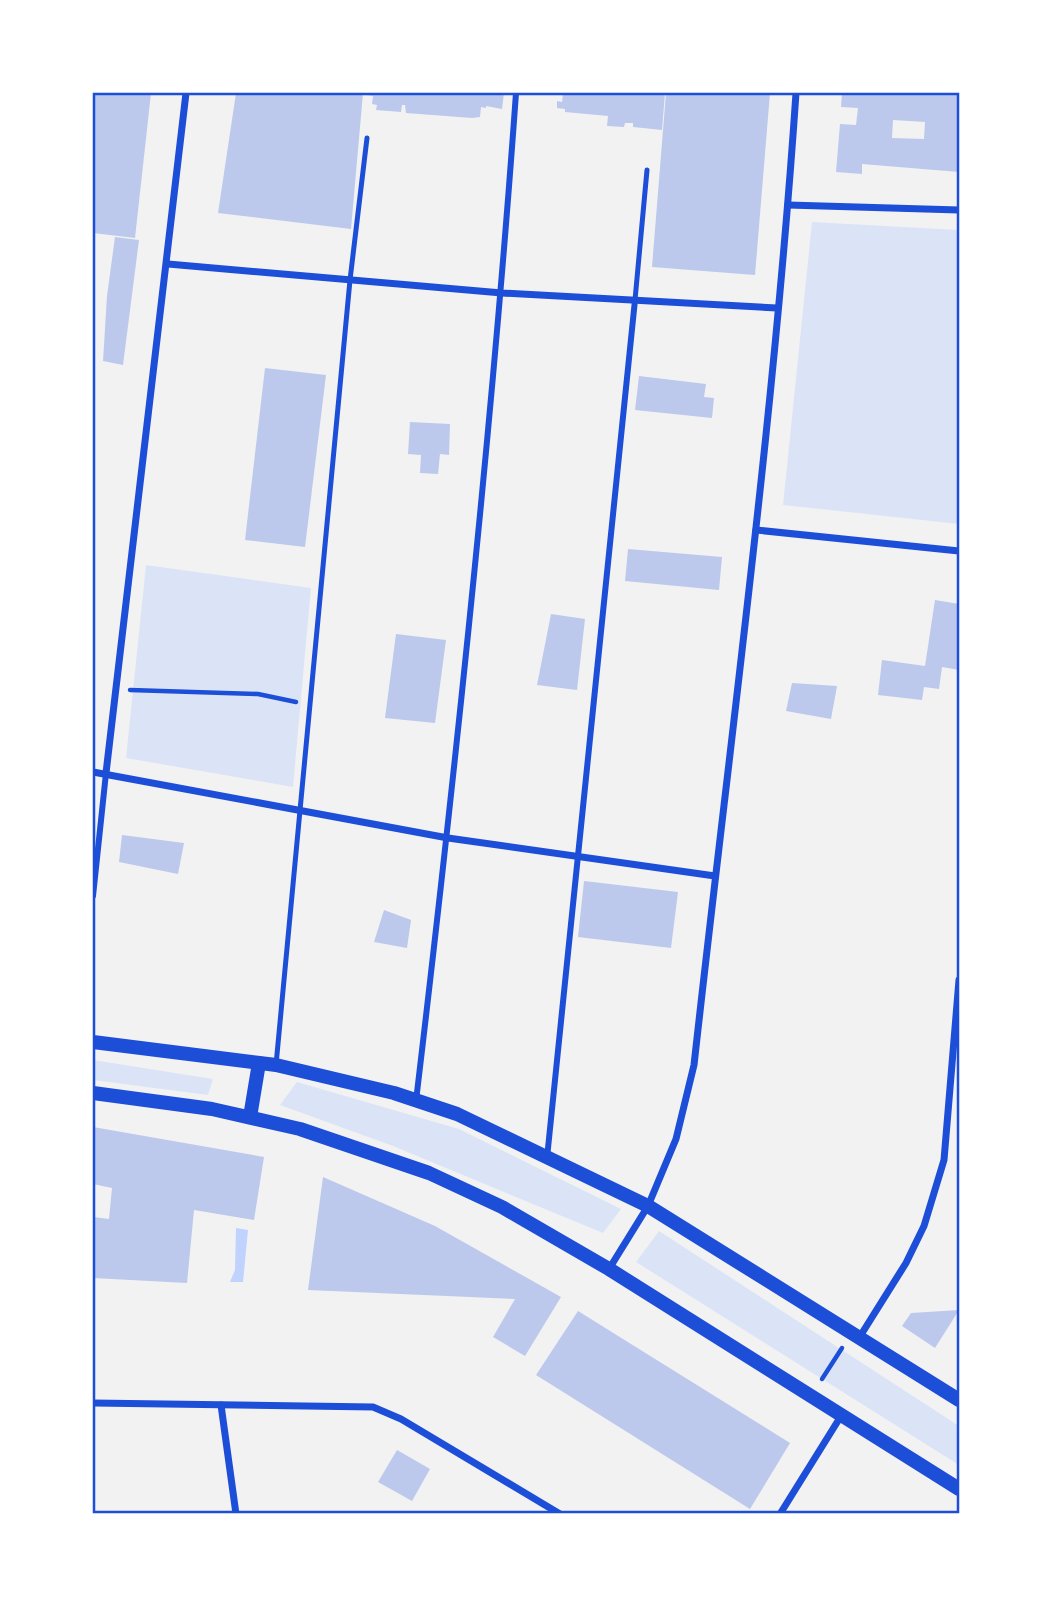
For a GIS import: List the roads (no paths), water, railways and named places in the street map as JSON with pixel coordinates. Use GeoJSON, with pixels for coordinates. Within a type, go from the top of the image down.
{"type":"FeatureCollection","features":[{"type":"Feature","properties":{"kind":"main road"},"geometry":{"type":"LineString","coordinates":[[93,1042],[276,1065],[457,1114],[648,1206],[959,1400]]}},
{"type":"Feature","properties":{"kind":"main road"},"geometry":{"type":"LineString","coordinates":[[250,1117],[259,1063]]}},
{"type":"Feature","properties":{"kind":"main road"},"geometry":{"type":"LineString","coordinates":[[93,1093],[250,1117],[299,1129],[429,1173],[502,1207],[609,1269],[959,1489]]}},
{"type":"Feature","properties":{"kind":"street"},"geometry":{"type":"LineString","coordinates":[[93,896],[186,93]]}},
{"type":"Feature","properties":{"kind":"street"},"geometry":{"type":"LineString","coordinates":[[416,1101],[448,838],[502,293],[516,93]]}},
{"type":"Feature","properties":{"kind":"street"},"geometry":{"type":"LineString","coordinates":[[609,1269],[648,1206],[676,1139],[694,1065],[756,530],[788,205],[796,93]]}},
{"type":"Feature","properties":{"kind":"street"},"geometry":{"type":"LineString","coordinates":[[788,205],[959,210]]}},
{"type":"Feature","properties":{"kind":"street"},"geometry":{"type":"LineString","coordinates":[[168,264],[502,293],[777,308]]}},
{"type":"Feature","properties":{"kind":"street"},"geometry":{"type":"LineString","coordinates":[[547,1158],[635,300]]}},
{"type":"Feature","properties":{"kind":"street"},"geometry":{"type":"LineString","coordinates":[[756,530],[959,551]]}},
{"type":"Feature","properties":{"kind":"street"},"geometry":{"type":"LineString","coordinates":[[93,772],[448,838],[579,859],[715,876]]}},
{"type":"Feature","properties":{"kind":"street"},"geometry":{"type":"LineString","coordinates":[[855,1335],[906,1263],[924,1226],[944,1160],[959,980]]}},
{"type":"Feature","properties":{"kind":"street"},"geometry":{"type":"LineString","coordinates":[[93,1404],[352,1405],[385,1411],[560,1514]]}},
{"type":"Feature","properties":{"kind":"street"},"geometry":{"type":"LineString","coordinates":[[221,1405],[236,1514]]}},
{"type":"Feature","properties":{"kind":"street"},"geometry":{"type":"LineString","coordinates":[[780,1514],[841,1416]]}},
{"type":"Feature","properties":{"kind":"lane"},"geometry":{"type":"LineString","coordinates":[[276,1065],[350,280],[367,138]]}},
{"type":"Feature","properties":{"kind":"lane"},"geometry":{"type":"LineString","coordinates":[[635,300],[647,170]]}},
{"type":"Feature","properties":{"kind":"water"},"geometry":{"type":"Polygon","coordinates":[[[236,1228],[248,1230],[243,1282],[230,1282],[235,1270],[236,1228]]]}}]}
